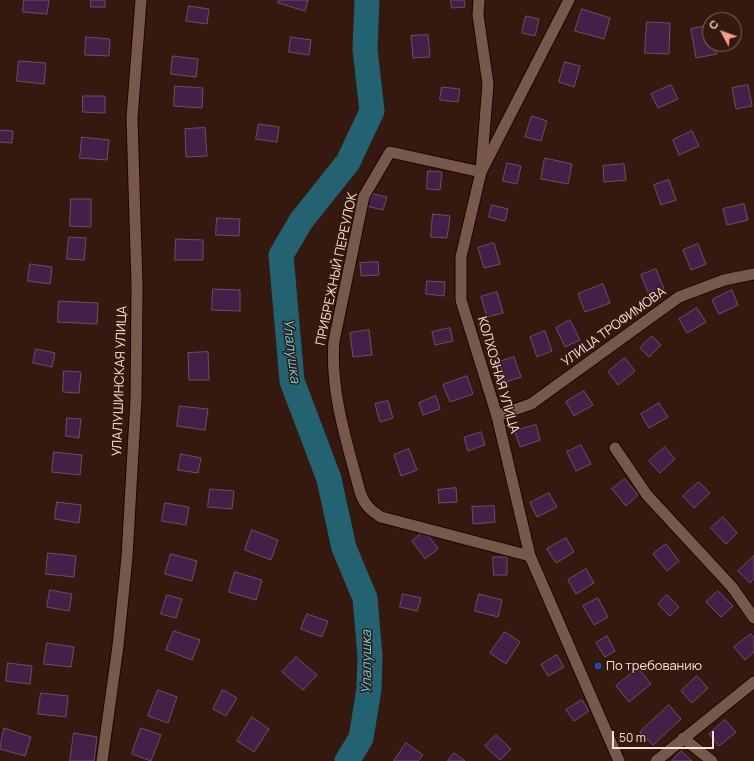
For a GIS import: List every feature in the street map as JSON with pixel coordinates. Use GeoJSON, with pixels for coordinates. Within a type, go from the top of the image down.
{"type":"FeatureCollection","features":[{"type":"Feature","properties":{"kind":"street","name":"УЛАЛУШИНСКАЯ УЛИЦА"},"geometry":{"type":"LineString","coordinates":[[102,761],[118,646],[125,579],[135,407],[137,286],[132,118],[141,0]]}},
{"type":"Feature","properties":{"kind":"street"},"geometry":{"type":"LineString","coordinates":[[479,0],[478,16],[488,84],[481,172]]}},
{"type":"Feature","properties":{"kind":"street","name":"КОЛХОЗНАЯ УЛИЦА"},"geometry":{"type":"LineString","coordinates":[[569,0],[481,172],[461,256],[461,300],[497,416],[530,556],[618,761]]}},
{"type":"Feature","properties":{"kind":"street","name":"ПРИБРЕЖНЫЙ ПЕРЕУЛОК"},"geometry":{"type":"LineString","coordinates":[[481,172],[390,152],[364,196],[334,341],[332,364],[334,387],[363,503],[372,512],[381,517],[530,556]]}},
{"type":"Feature","properties":{"kind":"street","name":"УЛИЦА ТРОФИМОВА"},"geometry":{"type":"LineString","coordinates":[[497,416],[531,404],[679,297],[724,280],[754,274]]}},
{"type":"Feature","properties":{"kind":"street"},"geometry":{"type":"LineString","coordinates":[[615,448],[647,495],[732,587],[754,618]]}},
{"type":"Feature","properties":{"kind":"street"},"geometry":{"type":"LineString","coordinates":[[656,761],[754,682]]}},
{"type":"Feature","properties":{"kind":"street"},"geometry":{"type":"LineString","coordinates":[[683,738],[712,761]]}},
{"type":"Feature","properties":{"kind":"building"},"geometry":{"type":"Polygon","coordinates":[[[24,0],[49,0],[47,14],[23,12],[24,0]]]}},
{"type":"Feature","properties":{"kind":"building"},"geometry":{"type":"Polygon","coordinates":[[[91,0],[105,0],[105,7],[91,7],[91,0]]]}},
{"type":"Feature","properties":{"kind":"building"},"geometry":{"type":"Polygon","coordinates":[[[279,0],[308,0],[305,11],[278,3],[279,0]]]}},
{"type":"Feature","properties":{"kind":"building"},"geometry":{"type":"Polygon","coordinates":[[[451,0],[464,0],[465,7],[452,8],[451,0]]]}},
{"type":"Feature","properties":{"kind":"building"},"geometry":{"type":"Polygon","coordinates":[[[189,6],[209,9],[207,24],[186,21],[189,6]]]}},
{"type":"Feature","properties":{"kind":"building"},"geometry":{"type":"Polygon","coordinates":[[[582,9],[610,18],[604,39],[575,31],[582,9]]]}},
{"type":"Feature","properties":{"kind":"building"},"geometry":{"type":"Polygon","coordinates":[[[526,16],[539,19],[535,36],[522,33],[526,16]]]}},
{"type":"Feature","properties":{"kind":"building"},"geometry":{"type":"Polygon","coordinates":[[[647,22],[670,23],[669,54],[645,53],[647,22]]]}},
{"type":"Feature","properties":{"kind":"building"},"geometry":{"type":"Polygon","coordinates":[[[702,27],[702,52],[717,52],[717,54],[696,58],[691,29],[702,27]]]}},
{"type":"Feature","properties":{"kind":"building"},"geometry":{"type":"Polygon","coordinates":[[[428,35],[430,57],[413,58],[411,36],[428,35]]]}},
{"type":"Feature","properties":{"kind":"building"},"geometry":{"type":"Polygon","coordinates":[[[86,37],[110,39],[109,56],[85,55],[86,37]]]}},
{"type":"Feature","properties":{"kind":"building"},"geometry":{"type":"Polygon","coordinates":[[[291,37],[311,40],[309,55],[289,52],[291,37]]]}},
{"type":"Feature","properties":{"kind":"building"},"geometry":{"type":"Polygon","coordinates":[[[173,56],[198,59],[196,77],[171,74],[173,56]]]}},
{"type":"Feature","properties":{"kind":"building"},"geometry":{"type":"Polygon","coordinates":[[[19,61],[46,63],[44,84],[17,81],[19,61]]]}},
{"type":"Feature","properties":{"kind":"building"},"geometry":{"type":"Polygon","coordinates":[[[565,62],[580,66],[574,87],[559,82],[565,62]]]}},
{"type":"Feature","properties":{"kind":"building"},"geometry":{"type":"Polygon","coordinates":[[[671,85],[678,99],[658,108],[651,94],[671,85]]]}},
{"type":"Feature","properties":{"kind":"building"},"geometry":{"type":"Polygon","coordinates":[[[748,85],[752,106],[736,109],[732,88],[748,85]]]}},
{"type":"Feature","properties":{"kind":"building"},"geometry":{"type":"Polygon","coordinates":[[[175,86],[203,88],[202,108],[174,106],[175,86]]]}},
{"type":"Feature","properties":{"kind":"building"},"geometry":{"type":"Polygon","coordinates":[[[442,87],[460,89],[458,102],[440,100],[442,87]]]}},
{"type":"Feature","properties":{"kind":"building"},"geometry":{"type":"Polygon","coordinates":[[[83,96],[105,96],[105,113],[83,112],[83,96]]]}},
{"type":"Feature","properties":{"kind":"building"},"geometry":{"type":"Polygon","coordinates":[[[532,116],[547,121],[541,141],[525,137],[532,116]]]}},
{"type":"Feature","properties":{"kind":"building"},"geometry":{"type":"Polygon","coordinates":[[[259,124],[279,127],[277,142],[256,139],[259,124]]]}},
{"type":"Feature","properties":{"kind":"building"},"geometry":{"type":"Polygon","coordinates":[[[205,128],[207,156],[186,157],[185,129],[205,128]]]}},
{"type":"Feature","properties":{"kind":"building"},"geometry":{"type":"Polygon","coordinates":[[[0,130],[13,131],[12,143],[0,142],[0,130]]]}},
{"type":"Feature","properties":{"kind":"building"},"geometry":{"type":"Polygon","coordinates":[[[692,131],[699,146],[679,155],[673,140],[692,131]]]}},
{"type":"Feature","properties":{"kind":"building"},"geometry":{"type":"Polygon","coordinates":[[[82,137],[109,140],[107,160],[80,158],[82,137]]]}},
{"type":"Feature","properties":{"kind":"building"},"geometry":{"type":"Polygon","coordinates":[[[545,158],[572,164],[568,184],[541,179],[545,158]]]}},
{"type":"Feature","properties":{"kind":"building"},"geometry":{"type":"Polygon","coordinates":[[[507,163],[521,166],[517,184],[503,181],[507,163]]]}},
{"type":"Feature","properties":{"kind":"building"},"geometry":{"type":"Polygon","coordinates":[[[624,164],[626,180],[604,182],[603,166],[624,164]]]}},
{"type":"Feature","properties":{"kind":"building"},"geometry":{"type":"Polygon","coordinates":[[[428,171],[442,172],[440,190],[427,189],[428,171]]]}},
{"type":"Feature","properties":{"kind":"building"},"geometry":{"type":"Polygon","coordinates":[[[669,180],[676,200],[661,205],[654,185],[669,180]]]}},
{"type":"Feature","properties":{"kind":"building"},"geometry":{"type":"Polygon","coordinates":[[[369,193],[387,197],[383,210],[366,206],[369,193]]]}},
{"type":"Feature","properties":{"kind":"building"},"geometry":{"type":"Polygon","coordinates":[[[71,199],[91,199],[91,227],[70,226],[71,199]]]}},
{"type":"Feature","properties":{"kind":"building"},"geometry":{"type":"Polygon","coordinates":[[[744,204],[748,220],[727,225],[723,209],[744,204]]]}},
{"type":"Feature","properties":{"kind":"building"},"geometry":{"type":"Polygon","coordinates":[[[492,205],[508,209],[505,221],[489,217],[492,205]]]}},
{"type":"Feature","properties":{"kind":"building"},"geometry":{"type":"Polygon","coordinates":[[[433,214],[450,216],[447,238],[431,237],[433,214]]]}},
{"type":"Feature","properties":{"kind":"building"},"geometry":{"type":"Polygon","coordinates":[[[217,218],[240,219],[239,236],[216,235],[217,218]]]}},
{"type":"Feature","properties":{"kind":"building"},"geometry":{"type":"Polygon","coordinates":[[[69,237],[86,238],[84,260],[67,259],[69,237]]]}},
{"type":"Feature","properties":{"kind":"building"},"geometry":{"type":"Polygon","coordinates":[[[176,239],[203,240],[203,260],[175,260],[176,239]]]}},
{"type":"Feature","properties":{"kind":"building"},"geometry":{"type":"Polygon","coordinates":[[[494,243],[500,264],[484,268],[478,248],[494,243]]]}},
{"type":"Feature","properties":{"kind":"building"},"geometry":{"type":"Polygon","coordinates":[[[698,244],[706,264],[691,270],[683,250],[698,244]]]}},
{"type":"Feature","properties":{"kind":"building"},"geometry":{"type":"Polygon","coordinates":[[[378,262],[379,275],[361,276],[360,263],[378,262]]]}},
{"type":"Feature","properties":{"kind":"building"},"geometry":{"type":"Polygon","coordinates":[[[30,264],[52,267],[50,284],[28,281],[30,264]]]}},
{"type":"Feature","properties":{"kind":"building"},"geometry":{"type":"Polygon","coordinates":[[[656,269],[664,289],[649,295],[641,275],[656,269]]]}},
{"type":"Feature","properties":{"kind":"building"},"geometry":{"type":"Polygon","coordinates":[[[427,281],[445,282],[444,296],[426,294],[427,281]]]}},
{"type":"Feature","properties":{"kind":"building"},"geometry":{"type":"Polygon","coordinates":[[[603,284],[610,303],[585,312],[578,294],[603,284]]]}},
{"type":"Feature","properties":{"kind":"building"},"geometry":{"type":"Polygon","coordinates":[[[213,289],[240,290],[240,311],[212,310],[213,289]]]}},
{"type":"Feature","properties":{"kind":"building"},"geometry":{"type":"Polygon","coordinates":[[[732,290],[738,305],[719,314],[712,300],[732,290]]]}},
{"type":"Feature","properties":{"kind":"building"},"geometry":{"type":"Polygon","coordinates":[[[497,292],[503,313],[487,317],[481,297],[497,292]]]}},
{"type":"Feature","properties":{"kind":"building"},"geometry":{"type":"Polygon","coordinates":[[[59,301],[98,303],[97,324],[58,322],[59,301]]]}},
{"type":"Feature","properties":{"kind":"building"},"geometry":{"type":"Polygon","coordinates":[[[697,308],[706,322],[687,333],[679,319],[697,308]]]}},
{"type":"Feature","properties":{"kind":"building"},"geometry":{"type":"Polygon","coordinates":[[[570,320],[580,340],[565,347],[556,328],[570,320]]]}},
{"type":"Feature","properties":{"kind":"building"},"geometry":{"type":"Polygon","coordinates":[[[450,328],[453,341],[435,345],[432,332],[450,328]]]}},
{"type":"Feature","properties":{"kind":"building"},"geometry":{"type":"Polygon","coordinates":[[[369,330],[372,355],[353,357],[350,333],[369,330]]]}},
{"type":"Feature","properties":{"kind":"building"},"geometry":{"type":"Polygon","coordinates":[[[545,331],[552,351],[537,357],[530,337],[545,331]]]}},
{"type":"Feature","properties":{"kind":"building"},"geometry":{"type":"Polygon","coordinates":[[[652,336],[661,345],[649,357],[640,348],[652,336]]]}},
{"type":"Feature","properties":{"kind":"building"},"geometry":{"type":"Polygon","coordinates":[[[36,349],[55,353],[52,367],[33,363],[36,349]]]}},
{"type":"Feature","properties":{"kind":"building"},"geometry":{"type":"Polygon","coordinates":[[[208,352],[209,380],[189,380],[188,353],[208,352]]]}},
{"type":"Feature","properties":{"kind":"building"},"geometry":{"type":"Polygon","coordinates":[[[514,357],[521,377],[506,382],[499,362],[514,357]]]}},
{"type":"Feature","properties":{"kind":"building"},"geometry":{"type":"Polygon","coordinates":[[[625,358],[635,371],[618,385],[608,372],[625,358]]]}},
{"type":"Feature","properties":{"kind":"building"},"geometry":{"type":"Polygon","coordinates":[[[64,371],[81,372],[79,393],[63,392],[64,371]]]}},
{"type":"Feature","properties":{"kind":"building"},"geometry":{"type":"Polygon","coordinates":[[[467,376],[473,394],[450,402],[443,385],[467,376]]]}},
{"type":"Feature","properties":{"kind":"building"},"geometry":{"type":"Polygon","coordinates":[[[584,391],[593,405],[574,416],[566,402],[584,391]]]}},
{"type":"Feature","properties":{"kind":"building"},"geometry":{"type":"Polygon","coordinates":[[[436,396],[440,409],[423,415],[419,403],[436,396]]]}},
{"type":"Feature","properties":{"kind":"building"},"geometry":{"type":"Polygon","coordinates":[[[388,401],[393,418],[380,422],[375,404],[388,401]]]}},
{"type":"Feature","properties":{"kind":"building"},"geometry":{"type":"Polygon","coordinates":[[[659,403],[668,417],[649,428],[641,414],[659,403]]]}},
{"type":"Feature","properties":{"kind":"building"},"geometry":{"type":"Polygon","coordinates":[[[180,406],[208,409],[205,430],[177,426],[180,406]]]}},
{"type":"Feature","properties":{"kind":"building"},"geometry":{"type":"Polygon","coordinates":[[[67,418],[81,419],[79,438],[66,436],[67,418]]]}},
{"type":"Feature","properties":{"kind":"building"},"geometry":{"type":"Polygon","coordinates":[[[536,425],[540,440],[520,447],[515,431],[536,425]]]}},
{"type":"Feature","properties":{"kind":"building"},"geometry":{"type":"Polygon","coordinates":[[[481,432],[485,445],[468,451],[464,438],[481,432]]]}},
{"type":"Feature","properties":{"kind":"building"},"geometry":{"type":"Polygon","coordinates":[[[581,445],[591,464],[576,471],[567,452],[581,445]]]}},
{"type":"Feature","properties":{"kind":"building"},"geometry":{"type":"Polygon","coordinates":[[[665,447],[675,459],[660,473],[649,461],[665,447]]]}},
{"type":"Feature","properties":{"kind":"building"},"geometry":{"type":"Polygon","coordinates":[[[409,449],[417,470],[401,476],[394,455],[409,449]]]}},
{"type":"Feature","properties":{"kind":"building"},"geometry":{"type":"Polygon","coordinates":[[[54,452],[82,455],[80,475],[52,472],[54,452]]]}},
{"type":"Feature","properties":{"kind":"building"},"geometry":{"type":"Polygon","coordinates":[[[181,454],[201,458],[198,473],[178,470],[181,454]]]}},
{"type":"Feature","properties":{"kind":"building"},"geometry":{"type":"Polygon","coordinates":[[[625,479],[638,495],[626,506],[612,489],[625,479]]]}},
{"type":"Feature","properties":{"kind":"building"},"geometry":{"type":"Polygon","coordinates":[[[699,482],[710,493],[694,508],[683,496],[699,482]]]}},
{"type":"Feature","properties":{"kind":"building"},"geometry":{"type":"Polygon","coordinates":[[[456,488],[457,502],[439,503],[438,490],[456,488]]]}},
{"type":"Feature","properties":{"kind":"building"},"geometry":{"type":"Polygon","coordinates":[[[210,489],[234,491],[232,509],[208,507],[210,489]]]}},
{"type":"Feature","properties":{"kind":"building"},"geometry":{"type":"Polygon","coordinates":[[[549,493],[557,507],[537,517],[530,503],[549,493]]]}},
{"type":"Feature","properties":{"kind":"building"},"geometry":{"type":"Polygon","coordinates":[[[57,502],[81,505],[79,523],[55,519],[57,502]]]}},
{"type":"Feature","properties":{"kind":"building"},"geometry":{"type":"Polygon","coordinates":[[[165,503],[189,507],[186,525],[162,521],[165,503]]]}},
{"type":"Feature","properties":{"kind":"building"},"geometry":{"type":"Polygon","coordinates":[[[494,506],[495,522],[473,524],[472,507],[494,506]]]}},
{"type":"Feature","properties":{"kind":"building"},"geometry":{"type":"Polygon","coordinates":[[[723,517],[737,533],[726,544],[711,528],[723,517]]]}},
{"type":"Feature","properties":{"kind":"building"},"geometry":{"type":"Polygon","coordinates":[[[252,530],[278,540],[271,560],[245,550],[252,530]]]}},
{"type":"Feature","properties":{"kind":"building"},"geometry":{"type":"Polygon","coordinates":[[[425,531],[438,549],[425,559],[412,541],[425,531]]]}},
{"type":"Feature","properties":{"kind":"building"},"geometry":{"type":"Polygon","coordinates":[[[566,538],[574,552],[556,563],[547,549],[566,538]]]}},
{"type":"Feature","properties":{"kind":"building"},"geometry":{"type":"Polygon","coordinates":[[[666,544],[679,561],[667,571],[653,554],[666,544]]]}},
{"type":"Feature","properties":{"kind":"building"},"geometry":{"type":"Polygon","coordinates":[[[48,553],[76,556],[74,577],[46,574],[48,553]]]}},
{"type":"Feature","properties":{"kind":"building"},"geometry":{"type":"Polygon","coordinates":[[[171,554],[197,561],[192,581],[165,574],[171,554]]]}},
{"type":"Feature","properties":{"kind":"building"},"geometry":{"type":"Polygon","coordinates":[[[754,556],[754,579],[750,583],[738,571],[754,556]]]}},
{"type":"Feature","properties":{"kind":"building"},"geometry":{"type":"Polygon","coordinates":[[[493,557],[507,557],[507,575],[494,575],[493,557]]]}},
{"type":"Feature","properties":{"kind":"building"},"geometry":{"type":"Polygon","coordinates":[[[586,569],[594,583],[576,594],[568,580],[586,569]]]}},
{"type":"Feature","properties":{"kind":"building"},"geometry":{"type":"Polygon","coordinates":[[[235,572],[262,580],[256,600],[229,592],[235,572]]]}},
{"type":"Feature","properties":{"kind":"building"},"geometry":{"type":"Polygon","coordinates":[[[50,590],[72,594],[69,611],[47,607],[50,590]]]}},
{"type":"Feature","properties":{"kind":"building"},"geometry":{"type":"Polygon","coordinates":[[[718,591],[733,606],[721,617],[706,602],[718,591]]]}},
{"type":"Feature","properties":{"kind":"building"},"geometry":{"type":"Polygon","coordinates":[[[403,594],[421,598],[417,611],[400,607],[403,594]]]}},
{"type":"Feature","properties":{"kind":"building"},"geometry":{"type":"Polygon","coordinates":[[[479,594],[502,600],[498,617],[475,611],[479,594]]]}},
{"type":"Feature","properties":{"kind":"building"},"geometry":{"type":"Polygon","coordinates":[[[167,595],[182,599],[176,618],[161,614],[167,595]]]}},
{"type":"Feature","properties":{"kind":"building"},"geometry":{"type":"Polygon","coordinates":[[[667,595],[679,607],[670,616],[658,604],[667,595]]]}},
{"type":"Feature","properties":{"kind":"building"},"geometry":{"type":"Polygon","coordinates":[[[598,598],[608,617],[594,625],[583,606],[598,598]]]}},
{"type":"Feature","properties":{"kind":"building"},"geometry":{"type":"Polygon","coordinates":[[[307,614],[328,621],[322,637],[301,629],[307,614]]]}},
{"type":"Feature","properties":{"kind":"building"},"geometry":{"type":"Polygon","coordinates":[[[174,631],[200,640],[192,660],[166,650],[174,631]]]}},
{"type":"Feature","properties":{"kind":"building"},"geometry":{"type":"Polygon","coordinates":[[[505,632],[520,642],[506,664],[490,653],[505,632]]]}},
{"type":"Feature","properties":{"kind":"building"},"geometry":{"type":"Polygon","coordinates":[[[751,634],[754,637],[754,652],[745,660],[734,647],[751,634]]]}},
{"type":"Feature","properties":{"kind":"building"},"geometry":{"type":"Polygon","coordinates":[[[607,636],[615,651],[605,657],[596,643],[607,636]]]}},
{"type":"Feature","properties":{"kind":"building"},"geometry":{"type":"Polygon","coordinates":[[[47,643],[74,647],[71,667],[44,664],[47,643]]]}},
{"type":"Feature","properties":{"kind":"building"},"geometry":{"type":"Polygon","coordinates":[[[557,655],[564,667],[548,676],[541,665],[557,655]]]}},
{"type":"Feature","properties":{"kind":"building"},"geometry":{"type":"Polygon","coordinates":[[[296,657],[317,675],[303,690],[282,672],[296,657]]]}},
{"type":"Feature","properties":{"kind":"building"},"geometry":{"type":"Polygon","coordinates":[[[8,663],[32,666],[30,684],[6,681],[8,663]]]}},
{"type":"Feature","properties":{"kind":"building"},"geometry":{"type":"Polygon","coordinates":[[[638,668],[651,684],[629,702],[616,686],[638,668]]]}},
{"type":"Feature","properties":{"kind":"building"},"geometry":{"type":"Polygon","coordinates":[[[697,676],[708,688],[692,703],[681,691],[697,676]]]}},
{"type":"Feature","properties":{"kind":"building"},"geometry":{"type":"Polygon","coordinates":[[[158,690],[177,697],[168,723],[148,716],[158,690]]]}},
{"type":"Feature","properties":{"kind":"building"},"geometry":{"type":"Polygon","coordinates":[[[223,690],[237,698],[226,716],[213,709],[223,690]]]}},
{"type":"Feature","properties":{"kind":"building"},"geometry":{"type":"Polygon","coordinates":[[[41,693],[68,696],[66,717],[38,714],[41,693]]]}},
{"type":"Feature","properties":{"kind":"building"},"geometry":{"type":"Polygon","coordinates":[[[582,700],[589,711],[574,721],[566,710],[582,700]]]}},
{"type":"Feature","properties":{"kind":"building"},"geometry":{"type":"Polygon","coordinates":[[[669,705],[681,719],[653,745],[640,732],[669,705]]]}},
{"type":"Feature","properties":{"kind":"building"},"geometry":{"type":"Polygon","coordinates":[[[252,717],[269,729],[254,752],[237,741],[252,717]]]}},
{"type":"Feature","properties":{"kind":"building"},"geometry":{"type":"Polygon","coordinates":[[[725,720],[736,732],[719,746],[709,734],[725,720]]]}},
{"type":"Feature","properties":{"kind":"building"},"geometry":{"type":"Polygon","coordinates":[[[4,728],[31,737],[25,756],[0,749],[4,728]]]}},
{"type":"Feature","properties":{"kind":"building"},"geometry":{"type":"Polygon","coordinates":[[[141,728],[161,735],[151,761],[132,754],[141,728]]]}},
{"type":"Feature","properties":{"kind":"building"},"geometry":{"type":"Polygon","coordinates":[[[74,733],[97,737],[94,761],[70,761],[74,733]]]}},
{"type":"Feature","properties":{"kind":"building"},"geometry":{"type":"Polygon","coordinates":[[[496,735],[511,749],[500,760],[485,746],[496,735]]]}},
{"type":"Feature","properties":{"kind":"building"},"geometry":{"type":"Polygon","coordinates":[[[406,743],[423,755],[418,761],[394,761],[406,743]]]}},
{"type":"Feature","properties":{"kind":"building"},"geometry":{"type":"Polygon","coordinates":[[[681,751],[692,761],[672,761],[681,751]]]}},
{"type":"Feature","properties":{"kind":"building"},"geometry":{"type":"Polygon","coordinates":[[[454,753],[465,761],[448,761],[454,753]]]}},
{"type":"Feature","properties":{"kind":"waterway","name":"Улалушка"},"geometry":{"type":"LineString","coordinates":[[347,761],[361,738],[369,689],[370,656],[365,598],[344,548],[329,479],[292,381],[281,255],[301,221],[348,162],[372,111],[365,49],[367,0]]}},
{"type":"Feature","properties":{"kind":"place","name":"По требованию"},"geometry":{"type":"Point","coordinates":[598,666]}}]}
